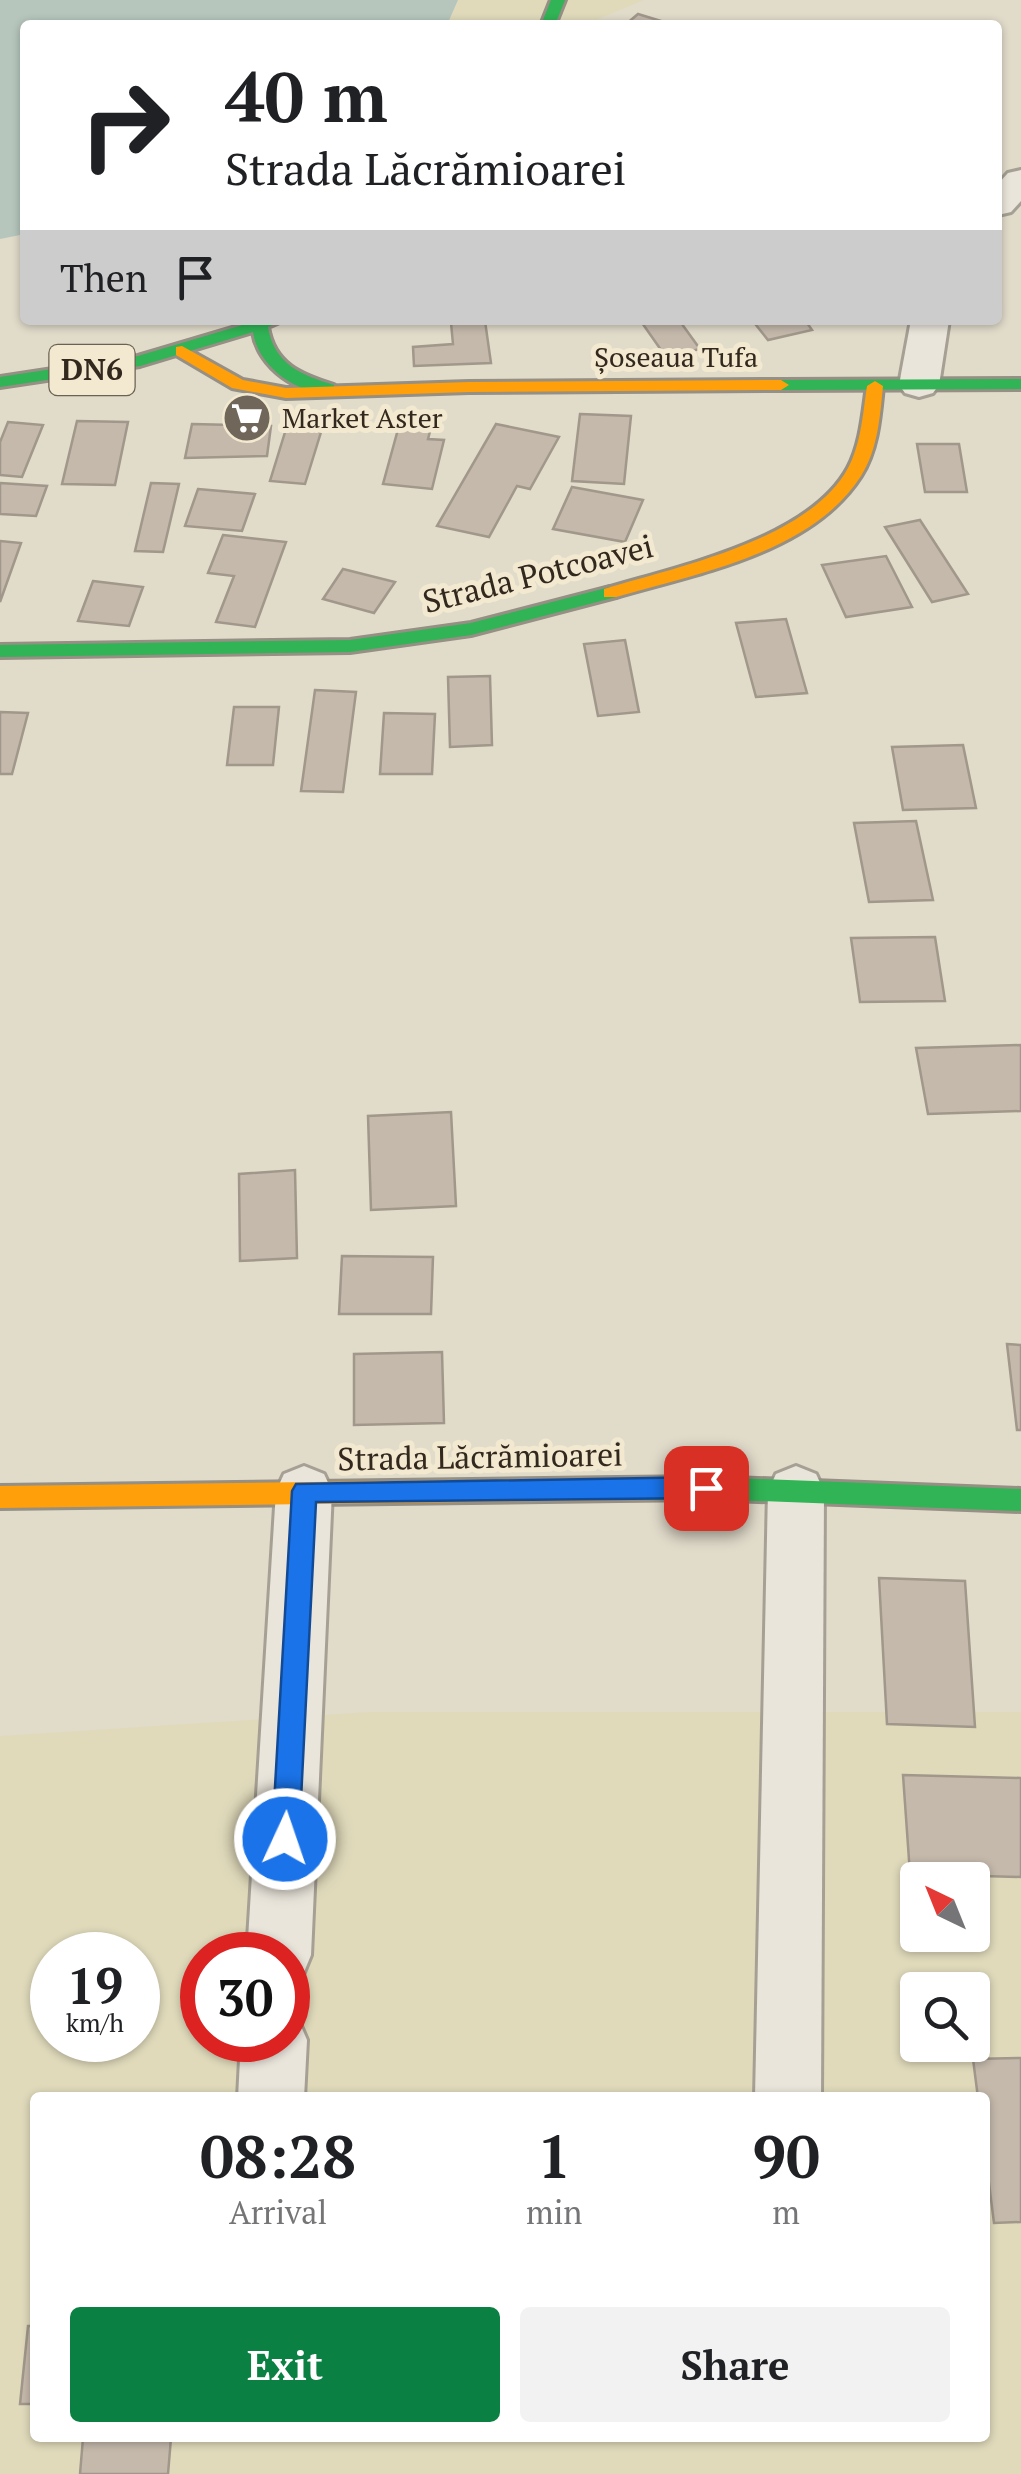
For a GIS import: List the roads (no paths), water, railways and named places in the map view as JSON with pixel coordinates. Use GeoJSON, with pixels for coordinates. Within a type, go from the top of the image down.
{"type":"FeatureCollection","features":[{"type":"Feature","properties":{"kind":"main road","name":"DN6"},"geometry":{"type":"LineString","coordinates":[[0,361],[105,348],[195,325]]}},
{"type":"Feature","properties":{"kind":"main road","name":"DN6"},"geometry":{"type":"LineString","coordinates":[[0,382],[84,372],[182,352],[262,325]]}},
{"type":"Feature","properties":{"kind":"main road","name":"Șoseaua Tufa"},"geometry":{"type":"LineString","coordinates":[[268,325],[262,348],[269,360],[288,375],[331,390]]}},
{"type":"Feature","properties":{"kind":"main road","name":"Șoseaua Tufa"},"geometry":{"type":"LineString","coordinates":[[182,352],[217,376],[260,391],[1021,384]]}},
{"type":"Feature","properties":{"kind":"main road","name":"Strada Potcoavei"},"geometry":{"type":"LineString","coordinates":[[0,652],[399,642],[533,616],[750,548],[817,510],[847,485],[870,429],[875,386]]}},
{"type":"Feature","properties":{"kind":"main road","name":"Strada Lăcrămioarei"},"geometry":{"type":"LineString","coordinates":[[0,1497],[706,1488],[1021,1500]]}},
{"type":"Feature","properties":{"kind":"street"},"geometry":{"type":"LineString","coordinates":[[1002,200],[1021,181]]}},
{"type":"Feature","properties":{"kind":"street"},"geometry":{"type":"LineString","coordinates":[[919,385],[929,325]]}},
{"type":"Feature","properties":{"kind":"street"},"geometry":{"type":"LineString","coordinates":[[280,1932],[304,1491]]}},
{"type":"Feature","properties":{"kind":"street"},"geometry":{"type":"LineString","coordinates":[[788,2092],[796,1491]]}},
{"type":"Feature","properties":{"kind":"street"},"geometry":{"type":"LineString","coordinates":[[271,2092],[273,2062]]}},
{"type":"Feature","properties":{"kind":"place","name":"Market Aster"},"geometry":{"type":"Point","coordinates":[247,418]}}]}
